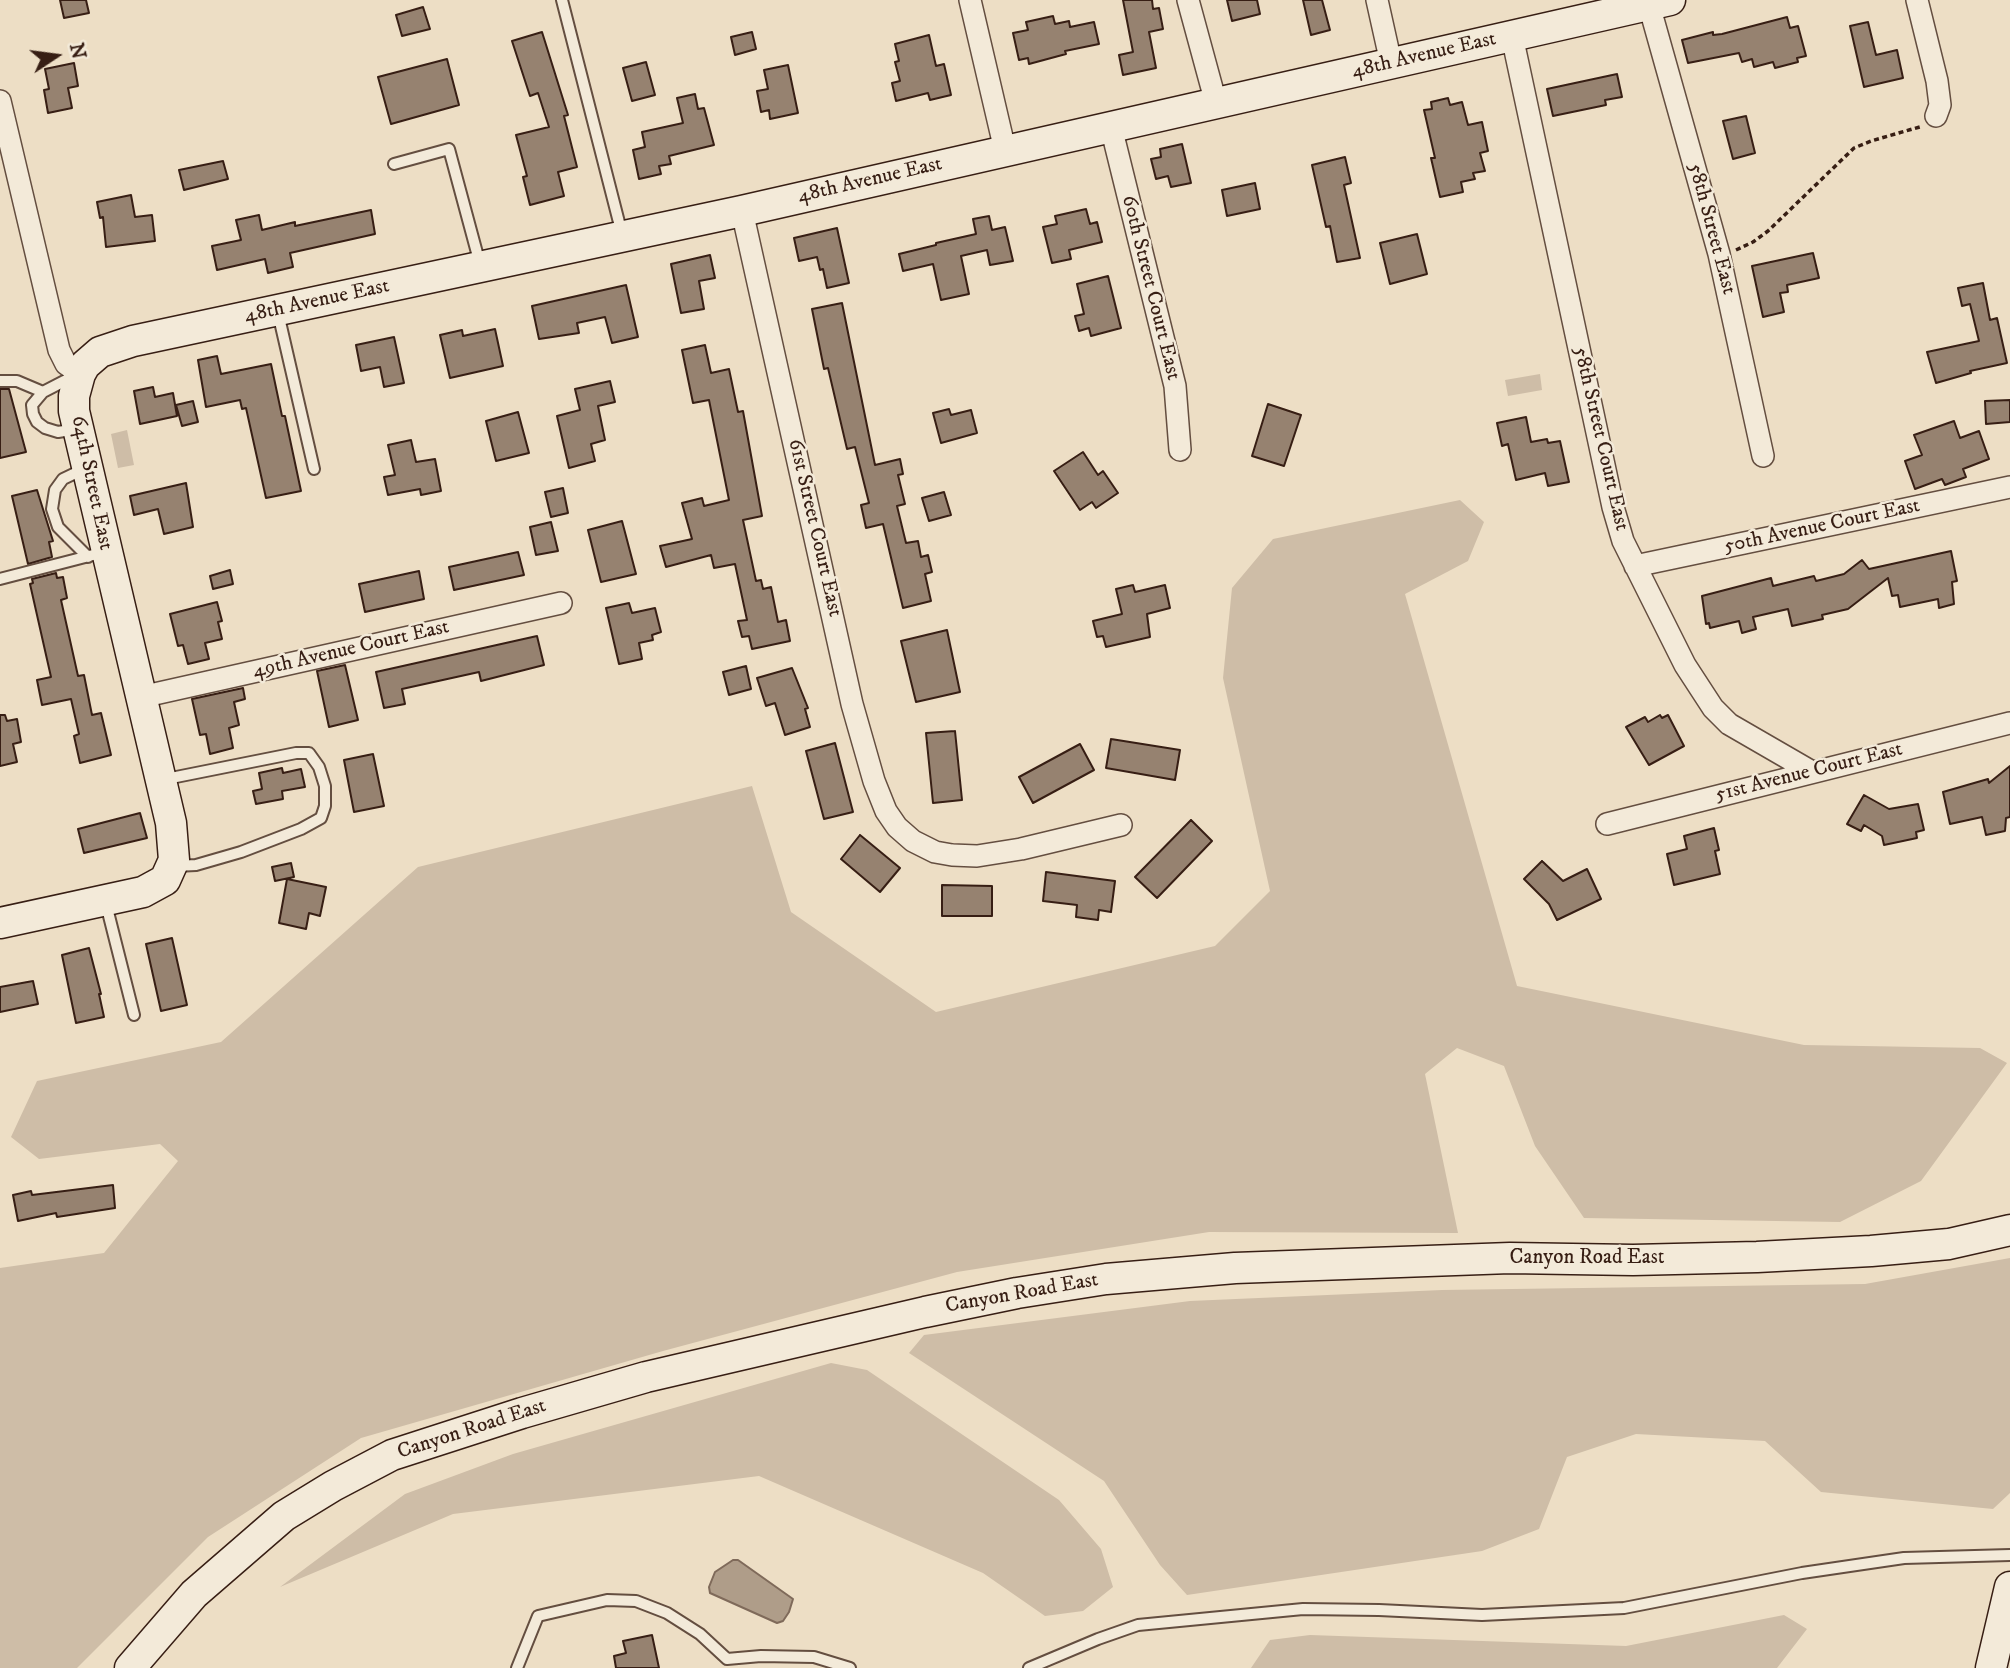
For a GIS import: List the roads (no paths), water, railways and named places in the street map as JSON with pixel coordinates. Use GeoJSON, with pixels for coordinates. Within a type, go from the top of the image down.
{"type":"FeatureCollection","features":[{"type":"Feature","properties":{"kind":"street"},"geometry":{"type":"LineString","coordinates":[[970,0],[1005,150]]}},
{"type":"Feature","properties":{"kind":"street"},"geometry":{"type":"LineString","coordinates":[[1188,0],[1216,103]]}},
{"type":"Feature","properties":{"kind":"street"},"geometry":{"type":"LineString","coordinates":[[1377,0],[1391,63]]}},
{"type":"Feature","properties":{"kind":"street"},"geometry":{"type":"LineString","coordinates":[[1917,0],[1939,93],[1940,105],[1936,116]]}},
{"type":"Feature","properties":{"kind":"street","name":"48th Avenue East"},"geometry":{"type":"LineString","coordinates":[[80,374],[85,365],[100,352],[133,341],[742,211],[1660,2]]}},
{"type":"Feature","properties":{"kind":"street","name":"58th Street East"},"geometry":{"type":"LineString","coordinates":[[1660,2],[1763,456]]}},
{"type":"Feature","properties":{"kind":"street","name":"58th Street Court East"},"geometry":{"type":"LineString","coordinates":[[1512,36],[1613,506],[1623,541],[1685,665],[1713,708],[1729,724],[1812,772]]}},
{"type":"Feature","properties":{"kind":"street"},"geometry":{"type":"LineString","coordinates":[[0,102],[59,350],[66,364],[80,374]]}},
{"type":"Feature","properties":{"kind":"street","name":"60th Street Court East"},"geometry":{"type":"LineString","coordinates":[[1111,127],[1175,386],[1180,450]]}},
{"type":"Feature","properties":{"kind":"street","name":"61st Street Court East"},"geometry":{"type":"LineString","coordinates":[[742,211],[852,704],[874,781],[886,811],[906,836],[935,852],[977,856],[1021,849],[1121,825]]}},
{"type":"Feature","properties":{"kind":"street","name":"64th Street East"},"geometry":{"type":"LineString","coordinates":[[80,374],[74,396],[74,411],[86,468],[97,554],[141,697],[172,823],[174,851],[171,869]]}},
{"type":"Feature","properties":{"kind":"street","name":"50th Avenue Court East"},"geometry":{"type":"LineString","coordinates":[[1635,566],[2010,487]]}},
{"type":"Feature","properties":{"kind":"street","name":"49th Avenue Court East"},"geometry":{"type":"LineString","coordinates":[[141,697],[561,603]]}},
{"type":"Feature","properties":{"kind":"street","name":"51st Avenue Court East"},"geometry":{"type":"LineString","coordinates":[[1607,824],[2010,723]]}},
{"type":"Feature","properties":{"kind":"street"},"geometry":{"type":"LineString","coordinates":[[0,923],[143,892],[165,880],[171,869]]}},
{"type":"Feature","properties":{"kind":"street","name":"Canyon Road East"},"geometry":{"type":"LineString","coordinates":[[130,1668],[194,1594],[284,1516],[333,1486],[392,1455],[646,1377],[925,1312],[1017,1293],[1106,1279],[1235,1269],[1510,1258],[1633,1260],[1871,1251],[1949,1244],[2010,1230]]}},
{"type":"Feature","properties":{"kind":"street"},"geometry":{"type":"LineString","coordinates":[[1991,1668],[2010,1587]]}},
{"type":"Feature","properties":{"kind":"lane"},"geometry":{"type":"LineString","coordinates":[[562,0],[623,237]]}},
{"type":"Feature","properties":{"kind":"lane"},"geometry":{"type":"LineString","coordinates":[[394,164],[449,149],[480,267]]}},
{"type":"Feature","properties":{"kind":"lane"},"geometry":{"type":"LineString","coordinates":[[277,310],[314,469]]}},
{"type":"Feature","properties":{"kind":"lane"},"geometry":{"type":"LineString","coordinates":[[78,429],[58,432],[37,422],[32,405],[43,392],[80,374]]}},
{"type":"Feature","properties":{"kind":"lane"},"geometry":{"type":"LineString","coordinates":[[0,382],[17,381],[43,392]]}},
{"type":"Feature","properties":{"kind":"lane"},"geometry":{"type":"LineString","coordinates":[[86,468],[63,479],[55,490],[52,509],[58,527],[97,554]]}},
{"type":"Feature","properties":{"kind":"lane"},"geometry":{"type":"LineString","coordinates":[[0,579],[97,554]]}},
{"type":"Feature","properties":{"kind":"lane"},"geometry":{"type":"LineString","coordinates":[[161,780],[296,752],[309,752],[319,767],[325,786],[325,806],[321,818],[311,824],[241,852],[171,869]]}},
{"type":"Feature","properties":{"kind":"lane"},"geometry":{"type":"LineString","coordinates":[[106,901],[134,1015]]}},
{"type":"Feature","properties":{"kind":"lane"},"geometry":{"type":"LineString","coordinates":[[1028,1668],[1138,1625],[1303,1609],[1482,1615],[1624,1608],[1802,1573],[1904,1558],[2010,1555]]}},
{"type":"Feature","properties":{"kind":"lane"},"geometry":{"type":"LineString","coordinates":[[517,1668],[538,1616],[607,1600],[636,1601],[667,1613],[700,1634],[727,1659],[761,1656],[814,1657],[850,1668]]}}]}
